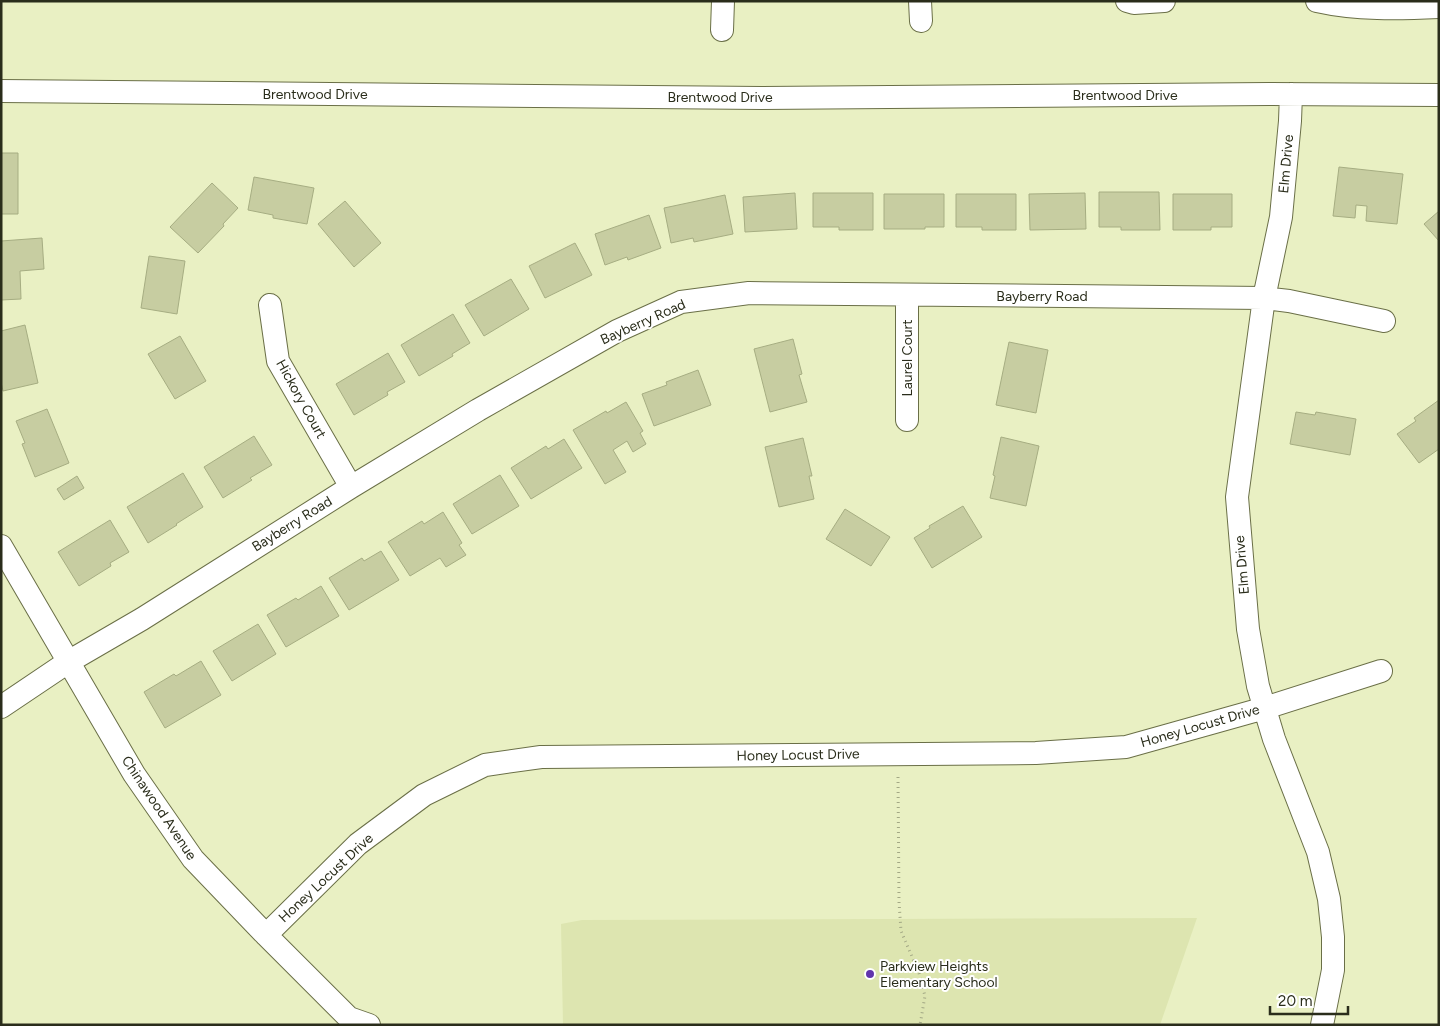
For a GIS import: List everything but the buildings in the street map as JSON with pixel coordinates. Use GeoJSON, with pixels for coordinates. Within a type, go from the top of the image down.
{"type":"FeatureCollection","features":[{"type":"Feature","properties":{"kind":"street"},"geometry":{"type":"LineString","coordinates":[[722,1],[722,30]]}},
{"type":"Feature","properties":{"kind":"street"},"geometry":{"type":"LineString","coordinates":[[1127,1],[1134,3],[1164,1]]}},
{"type":"Feature","properties":{"kind":"street"},"geometry":{"type":"LineString","coordinates":[[1317,1],[1340,6],[1407,9],[1439,6]]}},
{"type":"Feature","properties":{"kind":"street","name":"Brentwood Drive"},"geometry":{"type":"LineString","coordinates":[[1,91],[761,98],[1439,94]]}},
{"type":"Feature","properties":{"kind":"street","name":"Elm Drive"},"geometry":{"type":"LineString","coordinates":[[1291,94],[1282,217],[1264,298],[1237,497],[1248,629],[1258,686],[1274,739],[1318,852],[1329,898],[1333,937],[1333,970],[1322,1025]]}},
{"type":"Feature","properties":{"kind":"street","name":"Bayberry Road"},"geometry":{"type":"LineString","coordinates":[[1,707],[68,662],[142,619],[351,487],[478,410],[617,330],[681,302],[749,293],[1264,298],[1289,301],[1384,320]]}},
{"type":"Feature","properties":{"kind":"street","name":"Laurel Court"},"geometry":{"type":"LineString","coordinates":[[907,295],[907,420]]}},
{"type":"Feature","properties":{"kind":"street","name":"Hickory Court"},"geometry":{"type":"LineString","coordinates":[[270,304],[278,361],[351,487]]}},
{"type":"Feature","properties":{"kind":"street","name":"Chinawood Avenue"},"geometry":{"type":"LineString","coordinates":[[1,546],[134,774],[193,859],[349,1018],[369,1025]]}},
{"type":"Feature","properties":{"kind":"street","name":"Honey Locust Drive"},"geometry":{"type":"LineString","coordinates":[[266,935],[358,844],[424,796],[485,765],[541,757],[1036,753],[1126,747],[1265,708],[1381,671]]}},
{"type":"Feature","properties":{"kind":"path"},"geometry":{"type":"LineString","coordinates":[[898,772],[901,930],[919,973],[925,996],[920,1025]]}},
{"type":"Feature","properties":{"kind":"shaded area","name":"Parkview Heights Elementary School"},"geometry":{"type":"Polygon","coordinates":[[[1197,918],[1160,1025],[563,1025],[561,924],[582,920],[1197,918]]]}},
{"type":"Feature","properties":{"kind":"place","name":"Parkview Heights Elementary School"},"geometry":{"type":"Point","coordinates":[870,974]}}]}
